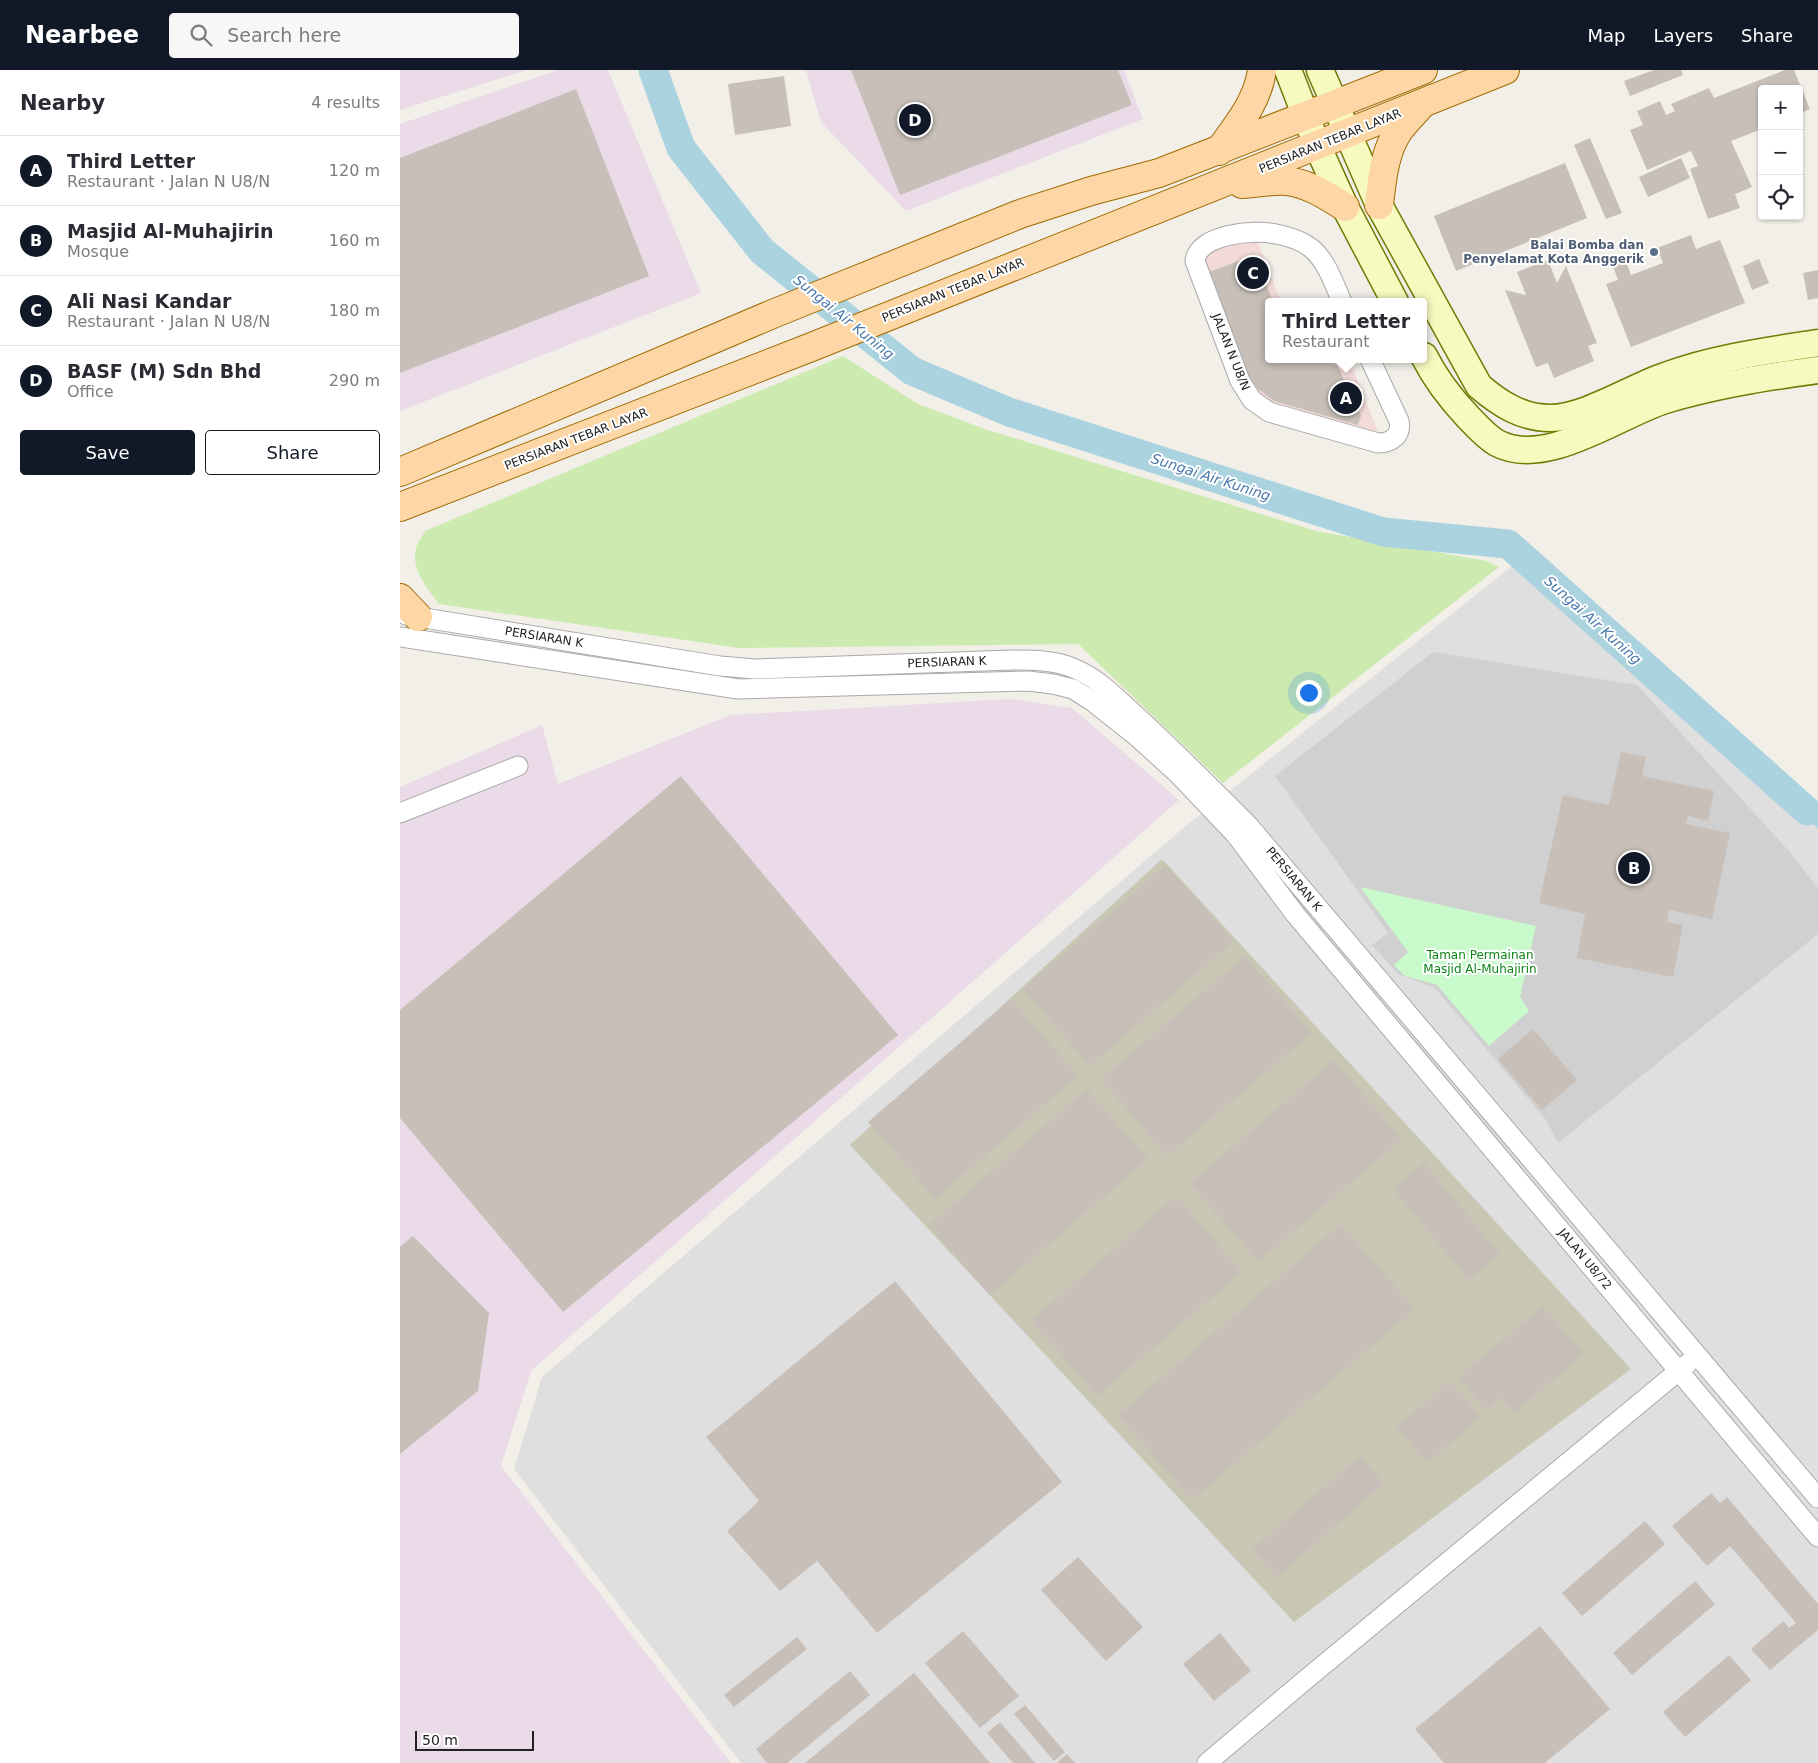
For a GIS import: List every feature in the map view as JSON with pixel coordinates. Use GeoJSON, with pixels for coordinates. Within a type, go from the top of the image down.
{"type":"FeatureCollection","features":[{"type":"Feature","properties":{"kind":"main road"},"geometry":{"type":"LineString","coordinates":[[1219,151],[1251,104],[1260,83],[1262,70]]}},
{"type":"Feature","properties":{"kind":"main road"},"geometry":{"type":"LineString","coordinates":[[400,472],[775,313],[1045,205],[1159,173],[1423,70]]}},
{"type":"Feature","properties":{"kind":"main road","name":"PERSIARAN TEBAR LAYAR"},"geometry":{"type":"LineString","coordinates":[[400,507],[809,348],[1505,70]]}},
{"type":"Feature","properties":{"kind":"main road"},"geometry":{"type":"LineString","coordinates":[[1380,205],[1382,172],[1388,154],[1399,130],[1422,103]]}},
{"type":"Feature","properties":{"kind":"main road"},"geometry":{"type":"LineString","coordinates":[[1219,185],[1287,181],[1312,188],[1345,206]]}},
{"type":"Feature","properties":{"kind":"main road"},"geometry":{"type":"LineString","coordinates":[[400,529],[429,496]]}},
{"type":"Feature","properties":{"kind":"street"},"geometry":{"type":"LineString","coordinates":[[1288,70],[1318,146],[1345,206],[1393,298]]}},
{"type":"Feature","properties":{"kind":"street"},"geometry":{"type":"LineString","coordinates":[[1320,70],[1380,205],[1479,386],[1498,402],[1518,413],[1551,418],[1564,416],[1589,409],[1665,376],[1710,362],[1729,357],[1818,343]]}},
{"type":"Feature","properties":{"kind":"street","name":"JALAN N U8/N"},"geometry":{"type":"LineString","coordinates":[[1340,298],[1323,262],[1310,248],[1295,240],[1274,233],[1233,234],[1202,247],[1196,254],[1195,261],[1240,380],[1252,400],[1260,408],[1378,444],[1387,443],[1398,434],[1400,426],[1372,363]]}},
{"type":"Feature","properties":{"kind":"street"},"geometry":{"type":"LineString","coordinates":[[1427,362],[1454,402],[1476,425],[1496,442],[1517,449],[1537,449],[1559,444],[1664,401],[1734,382],[1818,370]]}},
{"type":"Feature","properties":{"kind":"street","name":"PERSIARAN K"},"geometry":{"type":"LineString","coordinates":[[406,609],[720,666],[755,669],[1012,660],[1055,662],[1073,668],[1092,677],[1108,691],[1202,778],[1249,826],[1399,1003]]}},
{"type":"Feature","properties":{"kind":"street","name":"PERSIARAN K"},"geometry":{"type":"LineString","coordinates":[[400,637],[738,689],[1028,681],[1053,684],[1073,690],[1099,707],[1178,774],[1236,836],[1295,914],[1352,982]]}},
{"type":"Feature","properties":{"kind":"street"},"geometry":{"type":"LineString","coordinates":[[400,812],[518,766]]}},
{"type":"Feature","properties":{"kind":"street","name":"JALAN U8/72"},"geometry":{"type":"LineString","coordinates":[[1352,982],[1818,1537]]}},
{"type":"Feature","properties":{"kind":"street","name":"JALAN U8/72"},"geometry":{"type":"LineString","coordinates":[[1399,1003],[1818,1498]]}},
{"type":"Feature","properties":{"kind":"street"},"geometry":{"type":"LineString","coordinates":[[1207,1763],[1696,1356]]}},
{"type":"Feature","properties":{"kind":"shaded area"},"geometry":{"type":"Polygon","coordinates":[[[400,70],[527,70],[400,110],[400,70]]]}},
{"type":"Feature","properties":{"kind":"shaded area"},"geometry":{"type":"Polygon","coordinates":[[[558,70],[608,70],[701,293],[400,411],[400,124],[558,70]]]}},
{"type":"Feature","properties":{"kind":"shaded area"},"geometry":{"type":"Polygon","coordinates":[[[806,70],[1124,70],[1143,119],[906,211],[821,122],[806,70]]]}},
{"type":"Feature","properties":{"kind":"shaded area"},"geometry":{"type":"Polygon","coordinates":[[[1257,239],[1279,298],[1265,298],[1265,363],[1351,363],[1380,437],[1267,405],[1256,396],[1201,259],[1219,244],[1257,239]]]}},
{"type":"Feature","properties":{"kind":"shaded area"},"geometry":{"type":"Polygon","coordinates":[[[1518,561],[1803,821],[1818,819],[1818,1763],[741,1763],[514,1469],[542,1377],[1181,830],[1518,561]]]}},
{"type":"Feature","properties":{"kind":"shaded area"},"geometry":{"type":"Polygon","coordinates":[[[1433,652],[1637,685],[1789,851],[1818,888],[1818,934],[1558,1143],[1546,1120],[1435,988],[1398,974],[1372,945],[1388,933],[1275,776],[1433,652]]]}},
{"type":"Feature","properties":{"kind":"shaded area"},"geometry":{"type":"Polygon","coordinates":[[[1010,699],[1072,708],[1179,800],[531,1371],[501,1466],[731,1763],[400,1763],[400,787],[542,725],[558,784],[731,715],[1010,699]]]}},
{"type":"Feature","properties":{"kind":"shaded area"},"geometry":{"type":"Polygon","coordinates":[[[1162,859],[1631,1369],[1294,1622],[850,1145],[1162,859]]]}},
{"type":"Feature","properties":{"kind":"green space"},"geometry":{"type":"Polygon","coordinates":[[[843,356],[918,404],[985,429],[1316,531],[1487,561],[1499,567],[1223,783],[1078,644],[739,648],[439,604],[420,576],[415,561],[415,553],[425,531],[843,356]]]}},
{"type":"Feature","properties":{"kind":"green space","name":"Taman Permainan Masjid Al-Muhajirin"},"geometry":{"type":"Polygon","coordinates":[[[1360,887],[1536,926],[1520,997],[1529,1011],[1489,1046],[1437,985],[1405,976],[1394,965],[1408,952],[1360,887]]]}},
{"type":"Feature","properties":{"kind":"building"},"geometry":{"type":"Polygon","coordinates":[[[851,70],[1118,70],[1132,105],[900,195],[851,70]]]}},
{"type":"Feature","properties":{"kind":"building"},"geometry":{"type":"Polygon","coordinates":[[[1654,70],[1681,70],[1683,75],[1630,96],[1624,81],[1654,70]]]}},
{"type":"Feature","properties":{"kind":"building"},"geometry":{"type":"Polygon","coordinates":[[[1785,70],[1794,70],[1800,85],[1758,85],[1758,131],[1731,141],[1752,187],[1735,194],[1740,208],[1708,219],[1690,169],[1698,166],[1691,151],[1647,170],[1630,130],[1643,125],[1637,111],[1660,101],[1666,115],[1675,111],[1671,104],[1709,88],[1714,98],[1785,70]]]}},
{"type":"Feature","properties":{"kind":"building"},"geometry":{"type":"Polygon","coordinates":[[[784,76],[791,126],[735,135],[728,84],[784,76]]]}},
{"type":"Feature","properties":{"kind":"building"},"geometry":{"type":"Polygon","coordinates":[[[576,89],[649,276],[400,373],[400,158],[576,89]]]}},
{"type":"Feature","properties":{"kind":"building"},"geometry":{"type":"Polygon","coordinates":[[[1803,92],[1810,109],[1803,112],[1803,92]]]}},
{"type":"Feature","properties":{"kind":"building"},"geometry":{"type":"Polygon","coordinates":[[[1590,138],[1622,213],[1606,219],[1574,145],[1590,138]]]}},
{"type":"Feature","properties":{"kind":"building"},"geometry":{"type":"Polygon","coordinates":[[[1681,158],[1690,178],[1648,197],[1639,177],[1681,158]]]}},
{"type":"Feature","properties":{"kind":"building"},"geometry":{"type":"Polygon","coordinates":[[[1565,163],[1587,218],[1456,271],[1434,216],[1565,163]]]}},
{"type":"Feature","properties":{"kind":"building"},"geometry":{"type":"Polygon","coordinates":[[[1691,235],[1696,249],[1720,240],[1745,303],[1631,347],[1606,284],[1618,280],[1611,261],[1624,256],[1631,275],[1663,263],[1657,248],[1691,235]]]}},
{"type":"Feature","properties":{"kind":"building"},"geometry":{"type":"Polygon","coordinates":[[[1255,255],[1271,298],[1265,298],[1265,363],[1330,363],[1337,365],[1361,416],[1358,425],[1274,401],[1258,389],[1245,372],[1206,273],[1255,255]]]}},
{"type":"Feature","properties":{"kind":"building"},"geometry":{"type":"Polygon","coordinates":[[[1759,259],[1769,283],[1752,290],[1743,266],[1759,259]]]}},
{"type":"Feature","properties":{"kind":"building"},"geometry":{"type":"Polygon","coordinates":[[[1548,260],[1557,283],[1566,266],[1597,343],[1588,346],[1594,361],[1554,378],[1548,363],[1536,367],[1505,290],[1526,295],[1517,272],[1548,260]]]}},
{"type":"Feature","properties":{"kind":"building"},"geometry":{"type":"Polygon","coordinates":[[[1818,270],[1818,298],[1808,300],[1803,273],[1818,270]]]}},
{"type":"Feature","properties":{"kind":"building"},"geometry":{"type":"Polygon","coordinates":[[[1621,752],[1646,757],[1642,776],[1714,791],[1708,821],[1688,816],[1686,824],[1730,833],[1712,919],[1669,910],[1667,922],[1683,925],[1673,977],[1577,958],[1585,914],[1539,903],[1563,795],[1609,805],[1621,752]]]}},
{"type":"Feature","properties":{"kind":"building"},"geometry":{"type":"Polygon","coordinates":[[[681,776],[898,1035],[563,1312],[400,1118],[400,1010],[681,776]]]}},
{"type":"Feature","properties":{"kind":"building"},"geometry":{"type":"Polygon","coordinates":[[[1166,865],[1234,941],[1090,1066],[1023,989],[1166,865]]]}},
{"type":"Feature","properties":{"kind":"building"},"geometry":{"type":"Polygon","coordinates":[[[1245,956],[1312,1033],[1167,1156],[1101,1079],[1245,956]]]}},
{"type":"Feature","properties":{"kind":"building"},"geometry":{"type":"Polygon","coordinates":[[[1011,999],[1078,1076],[935,1199],[868,1122],[1011,999]]]}},
{"type":"Feature","properties":{"kind":"building"},"geometry":{"type":"Polygon","coordinates":[[[1533,1029],[1577,1080],[1542,1110],[1498,1059],[1533,1029]]]}},
{"type":"Feature","properties":{"kind":"building"},"geometry":{"type":"Polygon","coordinates":[[[1334,1060],[1402,1139],[1258,1262],[1190,1183],[1334,1060]]]}},
{"type":"Feature","properties":{"kind":"building"},"geometry":{"type":"Polygon","coordinates":[[[1087,1089],[1148,1159],[990,1295],[929,1225],[1087,1089]]]}},
{"type":"Feature","properties":{"kind":"building"},"geometry":{"type":"Polygon","coordinates":[[[1424,1163],[1500,1254],[1469,1280],[1393,1189],[1424,1163]]]}},
{"type":"Feature","properties":{"kind":"building"},"geometry":{"type":"Polygon","coordinates":[[[1176,1196],[1242,1272],[1097,1396],[1031,1320],[1176,1196]]]}},
{"type":"Feature","properties":{"kind":"building"},"geometry":{"type":"Polygon","coordinates":[[[1341,1224],[1415,1309],[1192,1500],[1118,1415],[1341,1224]]]}},
{"type":"Feature","properties":{"kind":"building"},"geometry":{"type":"Polygon","coordinates":[[[413,1236],[489,1313],[478,1391],[400,1454],[400,1247],[413,1236]]]}},
{"type":"Feature","properties":{"kind":"building"},"geometry":{"type":"Polygon","coordinates":[[[895,1281],[1062,1482],[877,1633],[817,1561],[780,1591],[727,1531],[759,1501],[706,1437],[895,1281]]]}},
{"type":"Feature","properties":{"kind":"building"},"geometry":{"type":"Polygon","coordinates":[[[1543,1306],[1584,1354],[1514,1413],[1501,1398],[1486,1411],[1458,1377],[1543,1306]]]}},
{"type":"Feature","properties":{"kind":"building"},"geometry":{"type":"Polygon","coordinates":[[[1449,1381],[1481,1416],[1428,1463],[1396,1428],[1449,1381]]]}},
{"type":"Feature","properties":{"kind":"building"},"geometry":{"type":"Polygon","coordinates":[[[1360,1456],[1384,1483],[1277,1577],[1252,1549],[1360,1456]]]}},
{"type":"Feature","properties":{"kind":"building"},"geometry":{"type":"Polygon","coordinates":[[[1711,1493],[1720,1503],[1727,1497],[1818,1604],[1818,1630],[1770,1670],[1751,1649],[1783,1621],[1789,1628],[1796,1623],[1730,1546],[1707,1566],[1672,1526],[1711,1493]]]}},
{"type":"Feature","properties":{"kind":"building"},"geometry":{"type":"Polygon","coordinates":[[[1645,1521],[1665,1544],[1582,1616],[1562,1593],[1645,1521]]]}},
{"type":"Feature","properties":{"kind":"building"},"geometry":{"type":"Polygon","coordinates":[[[1078,1557],[1143,1627],[1106,1661],[1041,1590],[1078,1557]]]}},
{"type":"Feature","properties":{"kind":"building"},"geometry":{"type":"Polygon","coordinates":[[[1695,1581],[1715,1604],[1632,1675],[1613,1653],[1695,1581]]]}},
{"type":"Feature","properties":{"kind":"building"},"geometry":{"type":"Polygon","coordinates":[[[1540,1626],[1610,1709],[1545,1763],[1444,1763],[1415,1729],[1540,1626]]]}},
{"type":"Feature","properties":{"kind":"building"},"geometry":{"type":"Polygon","coordinates":[[[963,1631],[1019,1696],[980,1728],[925,1663],[963,1631]]]}},
{"type":"Feature","properties":{"kind":"building"},"geometry":{"type":"Polygon","coordinates":[[[1220,1633],[1251,1671],[1214,1701],[1183,1664],[1220,1633]]]}},
{"type":"Feature","properties":{"kind":"building"},"geometry":{"type":"Polygon","coordinates":[[[797,1637],[807,1649],[734,1707],[724,1695],[797,1637]]]}},
{"type":"Feature","properties":{"kind":"building"},"geometry":{"type":"Polygon","coordinates":[[[1729,1655],[1751,1680],[1685,1737],[1663,1712],[1729,1655]]]}},
{"type":"Feature","properties":{"kind":"building"},"geometry":{"type":"Polygon","coordinates":[[[850,1671],[870,1695],[787,1763],[767,1763],[756,1749],[850,1671]]]}},
{"type":"Feature","properties":{"kind":"building"},"geometry":{"type":"Polygon","coordinates":[[[914,1673],[990,1763],[805,1763],[914,1673]]]}},
{"type":"Feature","properties":{"kind":"building"},"geometry":{"type":"Polygon","coordinates":[[[1025,1705],[1065,1752],[1054,1761],[1014,1714],[1025,1705]]]}},
{"type":"Feature","properties":{"kind":"building"},"geometry":{"type":"Polygon","coordinates":[[[1000,1722],[1035,1763],[1013,1763],[987,1733],[1000,1722]]]}},
{"type":"Feature","properties":{"kind":"building"},"geometry":{"type":"Polygon","coordinates":[[[1067,1754],[1075,1763],[1057,1763],[1067,1754]]]}},
{"type":"Feature","properties":{"kind":"waterway","name":"Sungai Air Kuning"},"geometry":{"type":"LineString","coordinates":[[653,70],[681,148],[762,251],[912,371],[1009,412],[1383,532],[1508,544],[1807,811]]}},
{"type":"Feature","properties":{"kind":"waterway"},"geometry":{"type":"LineString","coordinates":[[1807,811],[1818,810]]}},
{"type":"Feature","properties":{"kind":"waterway","name":"Sungai Air Kuning"},"geometry":{"type":"LineString","coordinates":[[1807,811],[1818,825]]}},
{"type":"Feature","properties":{"kind":"place","name":"BASF (M) Sdn Bhd"},"geometry":{"type":"Point","coordinates":[915,120]}},
{"type":"Feature","properties":{"kind":"place","name":"Balai Bomba dan Penyelamat Kota Anggerik"},"geometry":{"type":"Point","coordinates":[1654,252]}},
{"type":"Feature","properties":{"kind":"place","name":"Ali Nasi Kandar"},"geometry":{"type":"Point","coordinates":[1253,273]}},
{"type":"Feature","properties":{"kind":"place","name":"Third Letter"},"geometry":{"type":"Point","coordinates":[1346,398]}},
{"type":"Feature","properties":{"kind":"place","name":"Masjid Al-Muhajirin"},"geometry":{"type":"Point","coordinates":[1634,868]}}]}
